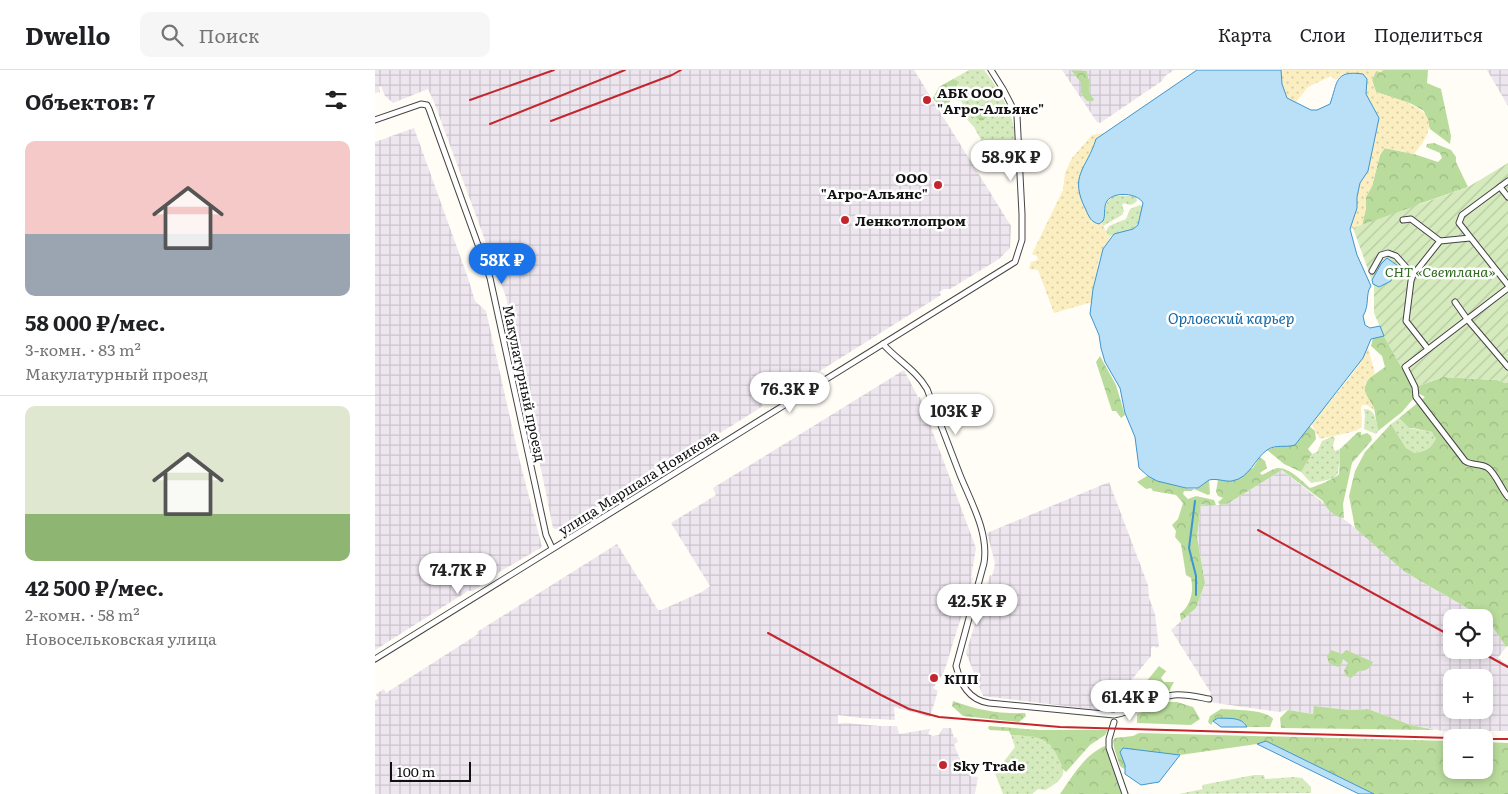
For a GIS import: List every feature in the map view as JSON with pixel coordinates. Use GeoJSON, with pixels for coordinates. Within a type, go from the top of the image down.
{"type":"FeatureCollection","features":[{"type":"Feature","properties":{"kind":"street","name":"улица Маршала Новикова"},"geometry":{"type":"LineString","coordinates":[[375,659],[1015,262],[1022,240],[1017,116],[991,70]]}},
{"type":"Feature","properties":{"kind":"street","name":"Макулатурный проезд"},"geometry":{"type":"LineString","coordinates":[[375,120],[421,104],[427,105],[490,278],[546,535],[552,548]]}},
{"type":"Feature","properties":{"kind":"street"},"geometry":{"type":"LineString","coordinates":[[1508,181],[1462,215],[1459,223],[1508,286],[1405,367],[1415,387],[1416,398],[1465,461],[1469,464],[1485,466],[1490,469],[1508,497]]}},
{"type":"Feature","properties":{"kind":"street"},"geometry":{"type":"LineString","coordinates":[[1500,187],[1508,197]]}},
{"type":"Feature","properties":{"kind":"street"},"geometry":{"type":"LineString","coordinates":[[1403,220],[1411,219],[1440,241],[1470,238]]}},
{"type":"Feature","properties":{"kind":"street"},"geometry":{"type":"LineString","coordinates":[[1428,349],[1405,321],[1413,275],[1440,241]]}},
{"type":"Feature","properties":{"kind":"street"},"geometry":{"type":"LineString","coordinates":[[1372,271],[1381,255],[1388,253],[1396,256],[1413,275]]}},
{"type":"Feature","properties":{"kind":"street"},"geometry":{"type":"LineString","coordinates":[[1455,302],[1508,367]]}},
{"type":"Feature","properties":{"kind":"street"},"geometry":{"type":"LineString","coordinates":[[883,344],[914,370],[927,389],[973,506],[984,540],[984,562],[956,666],[962,683],[971,696],[976,700],[989,703],[1114,715],[1126,713],[1173,695],[1209,699]]}},
{"type":"Feature","properties":{"kind":"street"},"geometry":{"type":"LineString","coordinates":[[1114,722],[1109,738],[1109,748],[1125,794]]}},
{"type":"Feature","properties":{"kind":"shaded area"},"geometry":{"type":"Polygon","coordinates":[[[375,70],[914,70],[1011,226],[1010,248],[999,259],[950,289],[944,289],[939,292],[941,295],[772,401],[766,398],[760,402],[763,406],[720,433],[718,431],[705,440],[706,443],[627,490],[628,492],[609,503],[607,501],[559,530],[553,528],[506,297],[434,102],[428,89],[393,103],[385,96],[381,86],[379,87],[380,92],[375,93],[375,70]]]}},
{"type":"Feature","properties":{"kind":"shaded area"},"geometry":{"type":"Polygon","coordinates":[[[1062,70],[1174,70],[1165,76],[1162,81],[1100,123],[1097,122],[1062,70]]]}},
{"type":"Feature","properties":{"kind":"shaded area"},"geometry":{"type":"Polygon","coordinates":[[[1487,70],[1508,70],[1508,106],[1487,70]]]}},
{"type":"Feature","properties":{"kind":"shaded area"},"geometry":{"type":"Polygon","coordinates":[[[414,128],[475,301],[486,311],[520,462],[542,547],[479,584],[480,586],[473,591],[468,591],[375,650],[375,142],[414,128]]]}},
{"type":"Feature","properties":{"kind":"shaded area"},"geometry":{"type":"Polygon","coordinates":[[[904,370],[918,397],[920,397],[923,407],[928,407],[932,430],[976,548],[971,578],[973,578],[946,666],[933,688],[938,691],[930,717],[894,707],[895,720],[838,715],[838,724],[897,726],[899,734],[930,729],[928,734],[933,736],[939,735],[943,728],[951,728],[954,738],[956,737],[958,742],[954,744],[964,770],[968,769],[971,776],[978,777],[975,794],[375,794],[375,700],[378,699],[376,694],[384,689],[386,693],[478,634],[477,632],[617,544],[658,610],[702,592],[710,586],[671,523],[716,495],[713,488],[904,370]]]}},
{"type":"Feature","properties":{"kind":"shaded area"},"geometry":{"type":"Polygon","coordinates":[[[1282,470],[1370,540],[1405,572],[1469,609],[1443,609],[1443,659],[1493,659],[1493,628],[1506,647],[1498,658],[1508,665],[1508,731],[1493,731],[1493,729],[1443,729],[1443,731],[1411,725],[1368,709],[1349,710],[1315,706],[1314,714],[1288,710],[1279,712],[1209,702],[1211,693],[1171,630],[1196,608],[1205,583],[1197,537],[1201,504],[1212,506],[1227,504],[1282,470]]]}},
{"type":"Feature","properties":{"kind":"shaded area"},"geometry":{"type":"Polygon","coordinates":[[[1109,482],[1148,585],[1149,598],[1155,614],[1159,647],[1156,648],[1154,646],[1151,648],[1151,656],[1106,711],[983,696],[966,653],[990,575],[992,576],[994,569],[995,563],[987,533],[1109,482]]]}},
{"type":"Feature","properties":{"kind":"green space"},"geometry":{"type":"Polygon","coordinates":[[[969,70],[984,70],[1005,102],[1014,128],[1013,163],[1008,155],[1000,149],[987,151],[974,127],[963,115],[966,110],[961,101],[950,99],[958,88],[958,81],[953,79],[969,70]]]}},
{"type":"Feature","properties":{"kind":"green space"},"geometry":{"type":"Polygon","coordinates":[[[1071,70],[1087,71],[1090,81],[1089,91],[1094,99],[1093,101],[1087,101],[1081,93],[1081,83],[1071,70]]]}},
{"type":"Feature","properties":{"kind":"green space"},"geometry":{"type":"Polygon","coordinates":[[[1383,70],[1428,70],[1427,83],[1441,89],[1451,136],[1450,144],[1430,129],[1424,111],[1412,104],[1376,92],[1372,80],[1376,71],[1381,72],[1383,70]]]}},
{"type":"Feature","properties":{"kind":"green space"},"geometry":{"type":"Polygon","coordinates":[[[953,79],[958,81],[957,86],[949,107],[947,110],[942,111],[933,98],[939,87],[953,79]]]}},
{"type":"Feature","properties":{"kind":"green space"},"geometry":{"type":"Polygon","coordinates":[[[982,105],[987,108],[987,115],[981,121],[974,116],[974,113],[982,105]]]}},
{"type":"Feature","properties":{"kind":"green space"},"geometry":{"type":"Polygon","coordinates":[[[1434,143],[1451,150],[1456,157],[1456,162],[1468,187],[1419,204],[1402,221],[1362,225],[1366,208],[1366,197],[1372,186],[1380,155],[1384,148],[1414,154],[1438,162],[1442,158],[1440,153],[1426,147],[1427,144],[1434,143]]]}},
{"type":"Feature","properties":{"kind":"green space","name":"СНТ «Светлана»"},"geometry":{"type":"Polygon","coordinates":[[[1508,163],[1508,382],[1443,377],[1413,388],[1384,336],[1374,313],[1374,286],[1353,228],[1468,187],[1508,163]]]}},
{"type":"Feature","properties":{"kind":"green space"},"geometry":{"type":"Polygon","coordinates":[[[1114,196],[1136,196],[1137,201],[1131,205],[1124,203],[1122,205],[1124,211],[1122,215],[1103,226],[1106,205],[1114,196]]]}},
{"type":"Feature","properties":{"kind":"green space"},"geometry":{"type":"Polygon","coordinates":[[[1140,205],[1143,206],[1139,222],[1135,227],[1125,232],[1111,236],[1108,235],[1106,231],[1109,226],[1126,219],[1130,209],[1140,205]]]}},
{"type":"Feature","properties":{"kind":"green space"},"geometry":{"type":"Polygon","coordinates":[[[1384,336],[1413,388],[1443,377],[1508,382],[1508,646],[1506,647],[1493,628],[1493,609],[1469,609],[1405,572],[1355,528],[1349,496],[1355,471],[1365,452],[1391,424],[1406,448],[1415,453],[1428,449],[1436,438],[1432,432],[1409,428],[1399,418],[1425,397],[1418,393],[1402,412],[1378,431],[1374,408],[1364,389],[1368,379],[1385,367],[1382,356],[1371,346],[1373,338],[1384,336]]]}},
{"type":"Feature","properties":{"kind":"green space"},"geometry":{"type":"Polygon","coordinates":[[[1100,356],[1116,385],[1125,415],[1121,418],[1116,411],[1112,411],[1096,362],[1100,356]]]}},
{"type":"Feature","properties":{"kind":"green space"},"geometry":{"type":"Polygon","coordinates":[[[1364,409],[1371,411],[1375,416],[1378,431],[1376,434],[1364,429],[1364,409]]]}},
{"type":"Feature","properties":{"kind":"green space"},"geometry":{"type":"Polygon","coordinates":[[[1399,418],[1409,428],[1432,432],[1436,438],[1432,445],[1425,450],[1415,453],[1406,448],[1391,424],[1399,418]]]}},
{"type":"Feature","properties":{"kind":"green space"},"geometry":{"type":"Polygon","coordinates":[[[1309,426],[1315,431],[1316,439],[1308,449],[1312,454],[1301,472],[1284,464],[1267,450],[1280,446],[1295,445],[1309,426]]]}},
{"type":"Feature","properties":{"kind":"green space"},"geometry":{"type":"Polygon","coordinates":[[[1358,432],[1361,432],[1361,435],[1367,433],[1371,436],[1372,440],[1352,463],[1343,504],[1344,518],[1332,512],[1323,501],[1282,470],[1227,504],[1220,505],[1218,502],[1223,498],[1218,496],[1216,492],[1218,479],[1253,468],[1260,457],[1265,461],[1267,468],[1260,473],[1262,475],[1277,468],[1282,468],[1295,475],[1310,488],[1330,480],[1339,474],[1340,449],[1358,432]]]}},
{"type":"Feature","properties":{"kind":"green space"},"geometry":{"type":"Polygon","coordinates":[[[1333,436],[1335,439],[1333,445],[1335,451],[1340,449],[1338,472],[1336,476],[1329,480],[1311,483],[1301,472],[1312,454],[1317,452],[1322,441],[1333,436]]]}},
{"type":"Feature","properties":{"kind":"green space"},"geometry":{"type":"Polygon","coordinates":[[[1147,476],[1194,489],[1184,491],[1183,494],[1188,499],[1196,496],[1214,500],[1216,505],[1201,504],[1197,537],[1205,583],[1196,608],[1181,621],[1180,614],[1191,598],[1192,583],[1191,578],[1186,575],[1181,544],[1175,537],[1176,531],[1172,525],[1178,519],[1183,503],[1176,495],[1153,491],[1151,488],[1146,489],[1137,482],[1147,476]]]}},
{"type":"Feature","properties":{"kind":"green space"},"geometry":{"type":"Polygon","coordinates":[[[1209,480],[1210,494],[1208,495],[1194,489],[1199,488],[1209,480]]]}},
{"type":"Feature","properties":{"kind":"green space"},"geometry":{"type":"Polygon","coordinates":[[[1331,650],[1342,654],[1346,650],[1373,662],[1368,669],[1359,671],[1351,678],[1346,676],[1344,671],[1348,663],[1343,659],[1338,667],[1329,663],[1327,657],[1331,650]]]}},
{"type":"Feature","properties":{"kind":"green space"},"geometry":{"type":"Polygon","coordinates":[[[1159,666],[1166,671],[1161,678],[1164,682],[1174,682],[1168,693],[1138,704],[1133,698],[1159,666]]]}},
{"type":"Feature","properties":{"kind":"green space"},"geometry":{"type":"Polygon","coordinates":[[[953,701],[988,711],[1025,713],[1026,716],[1019,722],[963,716],[952,706],[953,701]]]}},
{"type":"Feature","properties":{"kind":"green space"},"geometry":{"type":"Polygon","coordinates":[[[1168,702],[1177,702],[1193,707],[1200,719],[1191,725],[1137,723],[1137,714],[1168,702]]]}},
{"type":"Feature","properties":{"kind":"green space"},"geometry":{"type":"Polygon","coordinates":[[[1314,706],[1349,710],[1368,709],[1411,725],[1435,730],[1281,728],[1280,718],[1288,710],[1313,714],[1314,706]]]}},
{"type":"Feature","properties":{"kind":"green space"},"geometry":{"type":"Polygon","coordinates":[[[1221,709],[1263,713],[1273,719],[1270,727],[1247,727],[1244,722],[1214,720],[1211,725],[1208,722],[1210,716],[1221,709]]]}},
{"type":"Feature","properties":{"kind":"green space"},"geometry":{"type":"Polygon","coordinates":[[[989,726],[1039,730],[1108,730],[1105,735],[1090,745],[1066,772],[1054,750],[1045,741],[1039,738],[1011,735],[1009,731],[990,730],[989,726]]]}},
{"type":"Feature","properties":{"kind":"green space"},"geometry":{"type":"Polygon","coordinates":[[[1139,733],[1443,741],[1443,779],[1493,779],[1493,742],[1508,743],[1508,794],[1374,794],[1266,741],[1257,744],[1180,755],[1123,748],[1120,752],[1126,765],[1124,769],[1120,766],[1113,740],[1115,738],[1133,736],[1139,733]]]}},
{"type":"Feature","properties":{"kind":"green space"},"geometry":{"type":"Polygon","coordinates":[[[1011,735],[1038,737],[1049,743],[1056,751],[1063,766],[1063,774],[1058,782],[1045,790],[1038,789],[1032,794],[1003,794],[995,773],[1015,747],[1011,735]]]}},
{"type":"Feature","properties":{"kind":"green space"},"geometry":{"type":"Polygon","coordinates":[[[1105,746],[1122,794],[1060,794],[1085,760],[1105,746]]]}},
{"type":"Feature","properties":{"kind":"green space"},"geometry":{"type":"Polygon","coordinates":[[[1254,775],[1264,775],[1265,779],[1302,778],[1311,787],[1311,793],[1179,794],[1203,789],[1202,785],[1254,775]]]}},
{"type":"Feature","properties":{"kind":"sand"},"geometry":{"type":"Polygon","coordinates":[[[1281,70],[1383,70],[1381,72],[1376,71],[1372,80],[1376,92],[1413,106],[1422,111],[1428,119],[1429,128],[1425,139],[1414,154],[1385,148],[1380,155],[1372,186],[1366,197],[1366,208],[1362,225],[1350,229],[1357,208],[1360,183],[1368,171],[1379,118],[1366,94],[1367,79],[1342,74],[1336,80],[1331,76],[1308,87],[1296,102],[1285,94],[1281,70]]]}},
{"type":"Feature","properties":{"kind":"sand"},"geometry":{"type":"Polygon","coordinates":[[[1104,133],[1097,140],[1084,164],[1099,224],[1102,223],[1108,235],[1111,236],[1103,249],[1098,263],[1092,302],[1054,313],[1038,270],[1029,269],[1031,262],[1038,260],[1037,256],[1032,254],[1063,190],[1065,173],[1072,158],[1092,135],[1104,133]]]}},
{"type":"Feature","properties":{"kind":"sand"},"geometry":{"type":"Polygon","coordinates":[[[1368,347],[1375,374],[1366,383],[1365,391],[1375,411],[1367,405],[1362,405],[1362,427],[1349,433],[1320,439],[1311,423],[1350,377],[1368,347]]]}},
{"type":"Feature","properties":{"kind":"water","name":"Орловский карьер"},"geometry":{"type":"Polygon","coordinates":[[[1197,70],[1281,70],[1282,84],[1287,98],[1311,110],[1317,110],[1330,104],[1336,84],[1342,76],[1354,73],[1363,74],[1367,79],[1366,94],[1379,118],[1368,171],[1360,183],[1357,208],[1350,229],[1357,255],[1371,286],[1363,316],[1365,325],[1370,328],[1380,326],[1384,336],[1371,339],[1363,358],[1295,445],[1274,447],[1267,450],[1248,472],[1238,479],[1232,481],[1209,480],[1198,488],[1186,488],[1157,481],[1139,468],[1135,437],[1125,413],[1120,388],[1105,362],[1099,335],[1090,314],[1093,289],[1103,249],[1114,234],[1133,229],[1138,225],[1143,203],[1136,197],[1126,194],[1110,198],[1106,203],[1103,221],[1099,224],[1096,223],[1089,217],[1081,198],[1079,180],[1096,139],[1197,70]]]}},
{"type":"Feature","properties":{"kind":"water"},"geometry":{"type":"Polygon","coordinates":[[[1387,258],[1398,266],[1398,271],[1392,276],[1391,281],[1379,287],[1373,284],[1372,280],[1381,264],[1387,258]]]}},
{"type":"Feature","properties":{"kind":"water"},"geometry":{"type":"Polygon","coordinates":[[[1218,718],[1238,720],[1247,727],[1221,727],[1213,721],[1218,718]]]}},
{"type":"Feature","properties":{"kind":"water"},"geometry":{"type":"Polygon","coordinates":[[[1266,741],[1374,794],[1359,794],[1257,744],[1266,741]]]}},
{"type":"Feature","properties":{"kind":"water"},"geometry":{"type":"Polygon","coordinates":[[[1123,748],[1180,755],[1159,782],[1141,785],[1125,774],[1125,765],[1120,752],[1123,748]]]}},
{"type":"Feature","properties":{"kind":"waterway"},"geometry":{"type":"LineString","coordinates":[[1195,501],[1189,548],[1196,576],[1196,595]]}},
{"type":"Feature","properties":{"kind":"railway"},"geometry":{"type":"LineString","coordinates":[[470,100],[554,70]]}},
{"type":"Feature","properties":{"kind":"railway"},"geometry":{"type":"LineString","coordinates":[[490,124],[625,70]]}},
{"type":"Feature","properties":{"kind":"railway"},"geometry":{"type":"LineString","coordinates":[[551,121],[681,70]]}},
{"type":"Feature","properties":{"kind":"railway"},"geometry":{"type":"LineString","coordinates":[[1258,530],[1443,632]]}},
{"type":"Feature","properties":{"kind":"railway"},"geometry":{"type":"LineString","coordinates":[[768,633],[909,709],[939,717],[1060,727],[1443,738]]}},
{"type":"Feature","properties":{"kind":"railway"},"geometry":{"type":"LineString","coordinates":[[1493,659],[1508,667]]}},
{"type":"Feature","properties":{"kind":"railway"},"geometry":{"type":"LineString","coordinates":[[1493,739],[1508,739]]}},
{"type":"Feature","properties":{"kind":"place","name":"АБК ООО \"Агро-Альянс\""},"geometry":{"type":"Point","coordinates":[927,100]}},
{"type":"Feature","properties":{"kind":"place","name":"ООО \"Агро-Альянс\""},"geometry":{"type":"Point","coordinates":[938,185]}},
{"type":"Feature","properties":{"kind":"place","name":"Ленкотлопром"},"geometry":{"type":"Point","coordinates":[845,220]}},
{"type":"Feature","properties":{"kind":"place","name":"КПП"},"geometry":{"type":"Point","coordinates":[934,678]}},
{"type":"Feature","properties":{"kind":"place","name":"Sky Trade"},"geometry":{"type":"Point","coordinates":[943,765]}}]}
